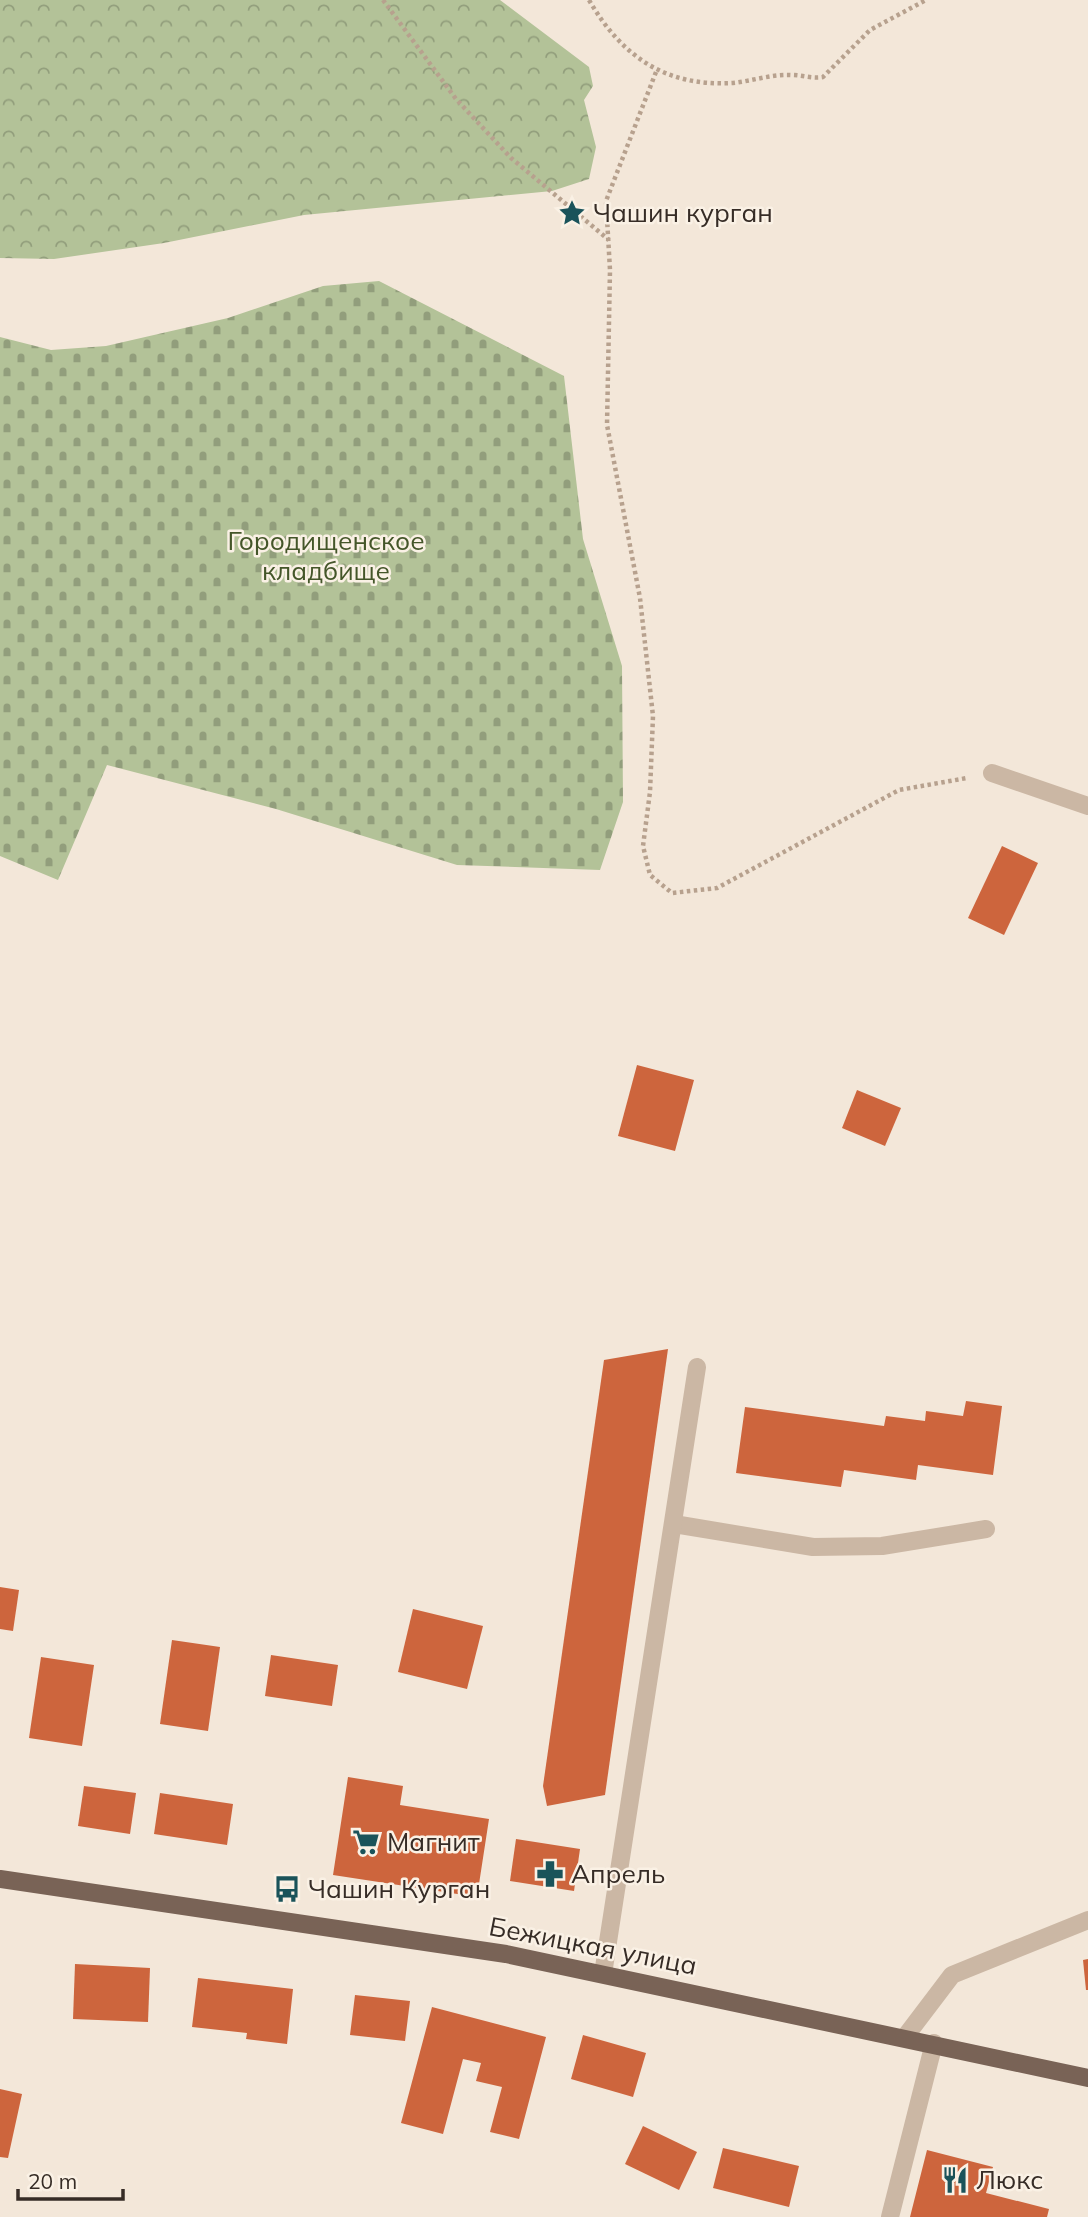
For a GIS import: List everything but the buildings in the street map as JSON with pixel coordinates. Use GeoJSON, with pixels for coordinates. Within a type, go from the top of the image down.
{"type":"FeatureCollection","features":[{"type":"Feature","properties":{"kind":"main road","name":"Бежицкая улица"},"geometry":{"type":"LineString","coordinates":[[0,1879],[506,1954],[934,2043],[1088,2078]]}},
{"type":"Feature","properties":{"kind":"street"},"geometry":{"type":"LineString","coordinates":[[992,773],[1088,806]]}},
{"type":"Feature","properties":{"kind":"street"},"geometry":{"type":"LineString","coordinates":[[603,1974],[697,1367]]}},
{"type":"Feature","properties":{"kind":"street"},"geometry":{"type":"LineString","coordinates":[[674,1524],[813,1547],[882,1546],[986,1529]]}},
{"type":"Feature","properties":{"kind":"street"},"geometry":{"type":"LineString","coordinates":[[905,2037],[952,1975],[1088,1920]]}},
{"type":"Feature","properties":{"kind":"street"},"geometry":{"type":"LineString","coordinates":[[890,2217],[934,2043]]}},
{"type":"Feature","properties":{"kind":"path"},"geometry":{"type":"LineString","coordinates":[[383,0],[456,99],[511,158],[609,240]]}},
{"type":"Feature","properties":{"kind":"path"},"geometry":{"type":"LineString","coordinates":[[589,0],[625,46],[656,72],[697,84],[791,75],[823,77],[870,30],[926,0]]}},
{"type":"Feature","properties":{"kind":"path"},"geometry":{"type":"LineString","coordinates":[[656,72],[606,201],[609,240],[607,425],[640,598],[653,716],[650,792],[643,846],[650,875],[672,893],[717,888],[899,790],[992,773]]}},
{"type":"Feature","properties":{"kind":"green space"},"geometry":{"type":"Polygon","coordinates":[[[0,0],[500,0],[589,67],[593,86],[584,100],[596,147],[589,179],[552,191],[304,215],[164,243],[54,259],[0,258],[0,0]]]}},
{"type":"Feature","properties":{"kind":"green space","name":"Городищенское кладбище"},"geometry":{"type":"Polygon","coordinates":[[[379,281],[564,376],[583,539],[622,666],[623,802],[600,870],[457,865],[276,809],[107,765],[58,880],[0,856],[0,337],[51,350],[106,346],[228,318],[323,286],[379,281]]]}},
{"type":"Feature","properties":{"kind":"place","name":"Чашин курган"},"geometry":{"type":"Point","coordinates":[572,213]}},
{"type":"Feature","properties":{"kind":"place","name":"Магнит"},"geometry":{"type":"Point","coordinates":[366,1842]}},
{"type":"Feature","properties":{"kind":"place","name":"Апрель"},"geometry":{"type":"Point","coordinates":[550,1874]}},
{"type":"Feature","properties":{"kind":"place","name":"Чашин Курган"},"geometry":{"type":"Point","coordinates":[287,1889]}},
{"type":"Feature","properties":{"kind":"place","name":"Люкс"},"geometry":{"type":"Point","coordinates":[955,2180]}}]}
